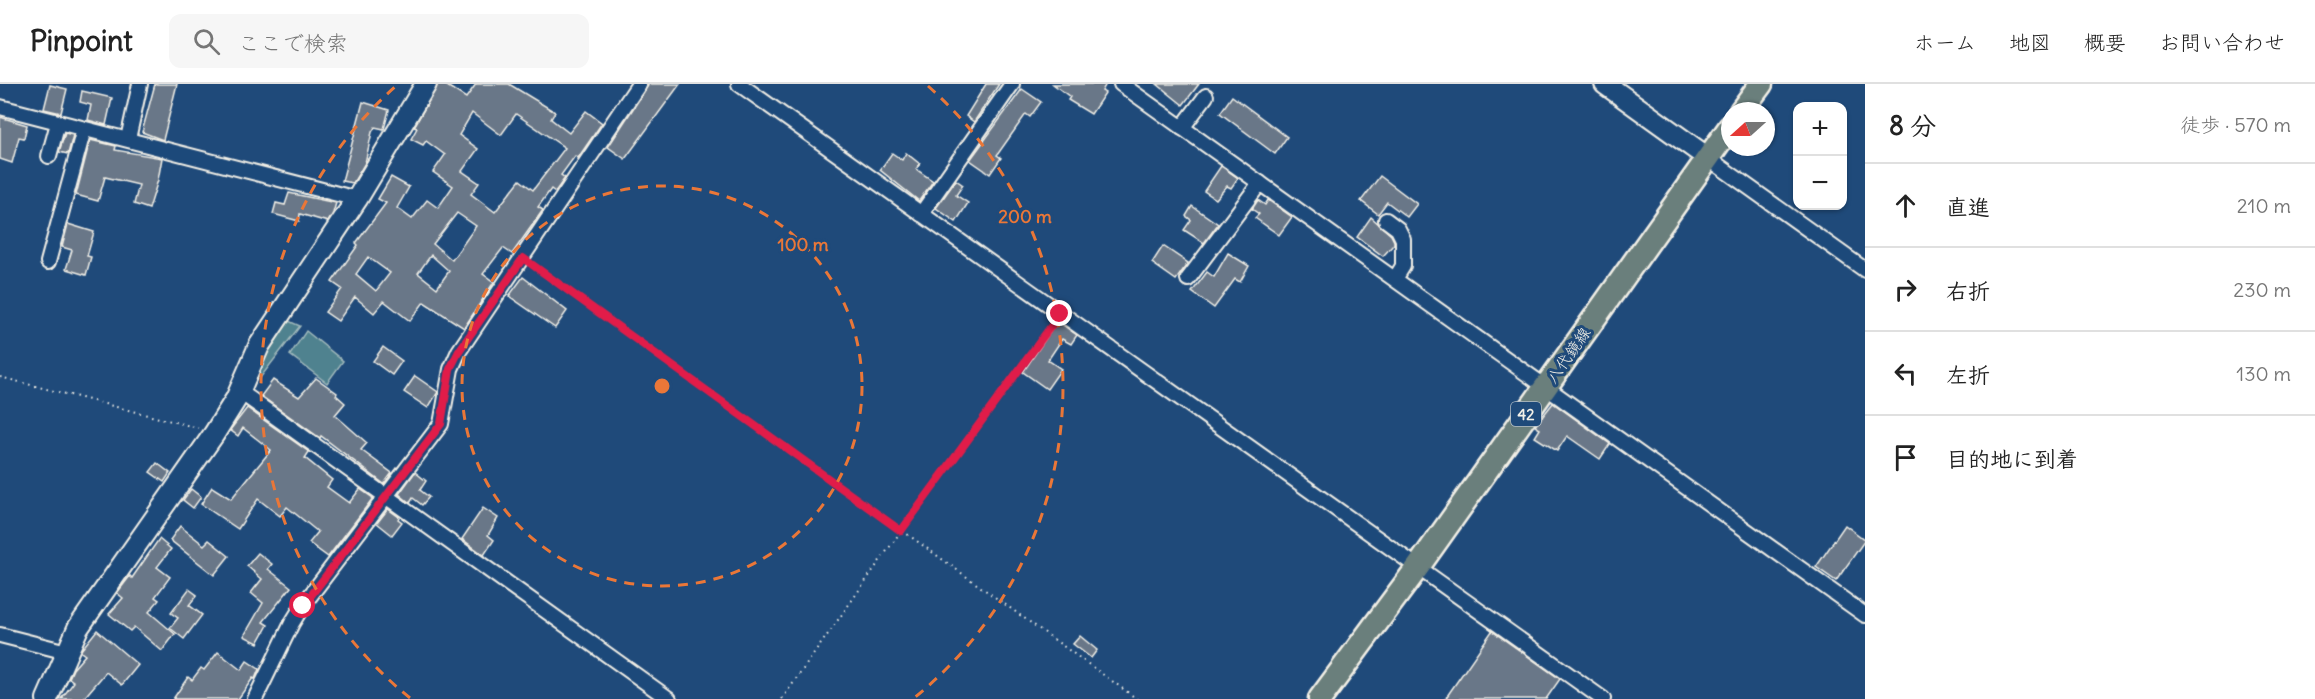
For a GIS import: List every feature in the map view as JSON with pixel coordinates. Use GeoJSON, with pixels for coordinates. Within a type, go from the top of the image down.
{"type":"FeatureCollection","features":[{"type":"Feature","properties":{"kind":"main road"},"geometry":{"type":"LineString","coordinates":[[1748,102],[1761,84]]}},
{"type":"Feature","properties":{"kind":"main road","name":"八代鏡線"},"geometry":{"type":"LineString","coordinates":[[1320,699],[1418,567],[1721,140]]}},
{"type":"Feature","properties":{"kind":"street"},"geometry":{"type":"LineString","coordinates":[[128,139],[140,84]]}},
{"type":"Feature","properties":{"kind":"street"},"geometry":{"type":"LineString","coordinates":[[47,699],[78,628],[214,434],[239,391],[259,346],[357,199],[426,84]]}},
{"type":"Feature","properties":{"kind":"street"},"geometry":{"type":"LineString","coordinates":[[255,699],[298,614],[441,424],[450,369],[459,351],[639,84]]}},
{"type":"Feature","properties":{"kind":"street"},"geometry":{"type":"LineString","coordinates":[[739,84],[1603,699]]}},
{"type":"Feature","properties":{"kind":"street"},"geometry":{"type":"LineString","coordinates":[[921,214],[1012,84]]}},
{"type":"Feature","properties":{"kind":"street"},"geometry":{"type":"LineString","coordinates":[[1122,84],[1865,615]]}},
{"type":"Feature","properties":{"kind":"street"},"geometry":{"type":"LineString","coordinates":[[1605,84],[1865,270]]}},
{"type":"Feature","properties":{"kind":"street"},"geometry":{"type":"LineString","coordinates":[[1182,128],[1206,96]]}},
{"type":"Feature","properties":{"kind":"street"},"geometry":{"type":"LineString","coordinates":[[0,107],[357,199]]}},
{"type":"Feature","properties":{"kind":"street"},"geometry":{"type":"LineString","coordinates":[[49,156],[58,123]]}},
{"type":"Feature","properties":{"kind":"street"},"geometry":{"type":"LineString","coordinates":[[48,262],[84,129]]}},
{"type":"Feature","properties":{"kind":"street"},"geometry":{"type":"LineString","coordinates":[[1188,279],[1260,183]]}},
{"type":"Feature","properties":{"kind":"street"},"geometry":{"type":"LineString","coordinates":[[1386,220],[1398,229],[1403,239],[1403,266],[1395,279]]}},
{"type":"Feature","properties":{"kind":"street"},"geometry":{"type":"LineString","coordinates":[[239,391],[669,699]]}},
{"type":"Feature","properties":{"kind":"street"},"geometry":{"type":"LineString","coordinates":[[0,635],[67,652]]}},
{"type":"Feature","properties":{"kind":"path"},"geometry":{"type":"LineString","coordinates":[[523,258],[1137,699]]}},
{"type":"Feature","properties":{"kind":"path"},"geometry":{"type":"LineString","coordinates":[[782,699],[901,531],[1060,314]]}},
{"type":"Feature","properties":{"kind":"path"},"geometry":{"type":"LineString","coordinates":[[0,377],[214,434]]}},
{"type":"Feature","properties":{"kind":"green space"},"geometry":{"type":"Polygon","coordinates":[[[284,319],[300,326],[260,378],[254,377],[284,319]]]}},
{"type":"Feature","properties":{"kind":"green space"},"geometry":{"type":"Polygon","coordinates":[[[306,331],[343,361],[327,383],[290,355],[306,331]]]}},
{"type":"Feature","properties":{"kind":"building"},"geometry":{"type":"Polygon","coordinates":[[[155,84],[177,84],[163,140],[142,132],[155,84]]]}},
{"type":"Feature","properties":{"kind":"building"},"geometry":{"type":"Polygon","coordinates":[[[438,84],[444,84],[466,98],[476,84],[509,84],[555,112],[551,119],[569,133],[586,111],[602,123],[578,158],[575,156],[561,175],[565,178],[555,192],[551,189],[538,207],[543,210],[512,254],[503,248],[483,274],[494,282],[464,328],[424,302],[410,321],[384,301],[374,313],[355,297],[338,321],[325,312],[342,289],[332,282],[358,245],[356,243],[386,203],[378,199],[391,177],[409,187],[397,208],[412,219],[427,200],[438,208],[453,186],[433,172],[445,155],[426,141],[423,145],[411,139],[417,128],[414,127],[438,84]],[[472,113],[459,135],[478,149],[462,171],[479,183],[471,194],[495,212],[520,180],[533,190],[565,148],[516,114],[501,135],[472,113]],[[457,213],[433,244],[452,260],[476,226],[457,213]],[[431,255],[418,273],[437,288],[449,271],[431,255]],[[368,257],[356,274],[376,291],[390,273],[368,257]]]}},
{"type":"Feature","properties":{"kind":"building"},"geometry":{"type":"Polygon","coordinates":[[[649,84],[680,84],[625,159],[608,147],[649,84]]]}},
{"type":"Feature","properties":{"kind":"building"},"geometry":{"type":"Polygon","coordinates":[[[986,84],[999,84],[974,122],[966,116],[986,84]]]}},
{"type":"Feature","properties":{"kind":"building"},"geometry":{"type":"Polygon","coordinates":[[[1053,84],[1106,84],[1102,91],[1105,93],[1091,114],[1068,100],[1070,97],[1053,84]]]}},
{"type":"Feature","properties":{"kind":"building"},"geometry":{"type":"Polygon","coordinates":[[[1157,84],[1199,84],[1183,105],[1157,84]]]}},
{"type":"Feature","properties":{"kind":"building"},"geometry":{"type":"Polygon","coordinates":[[[50,85],[67,89],[61,113],[44,109],[50,85]]]}},
{"type":"Feature","properties":{"kind":"building"},"geometry":{"type":"Polygon","coordinates":[[[1022,89],[1041,102],[1030,117],[1026,114],[997,155],[1001,158],[990,174],[970,160],[1022,89]]]}},
{"type":"Feature","properties":{"kind":"building"},"geometry":{"type":"Polygon","coordinates":[[[82,91],[112,98],[106,125],[88,120],[91,105],[80,102],[82,91]]]}},
{"type":"Feature","properties":{"kind":"building"},"geometry":{"type":"Polygon","coordinates":[[[1232,96],[1287,137],[1275,154],[1220,113],[1232,96]]]}},
{"type":"Feature","properties":{"kind":"building"},"geometry":{"type":"Polygon","coordinates":[[[363,102],[389,110],[384,129],[375,127],[372,132],[365,163],[353,183],[342,181],[363,102]]]}},
{"type":"Feature","properties":{"kind":"building"},"geometry":{"type":"Polygon","coordinates":[[[0,117],[27,125],[24,138],[19,137],[12,163],[0,159],[0,117]]]}},
{"type":"Feature","properties":{"kind":"building"},"geometry":{"type":"Polygon","coordinates":[[[65,133],[73,135],[68,154],[59,152],[65,133]]]}},
{"type":"Feature","properties":{"kind":"building"},"geometry":{"type":"Polygon","coordinates":[[[90,140],[116,146],[115,150],[162,158],[149,209],[134,204],[139,185],[105,177],[98,201],[76,195],[90,140]]]}},
{"type":"Feature","properties":{"kind":"building"},"geometry":{"type":"Polygon","coordinates":[[[892,153],[902,160],[906,153],[920,164],[916,169],[933,181],[919,201],[880,170],[892,153]]]}},
{"type":"Feature","properties":{"kind":"building"},"geometry":{"type":"Polygon","coordinates":[[[1221,166],[1238,178],[1231,188],[1227,186],[1216,199],[1204,191],[1221,166]]]}},
{"type":"Feature","properties":{"kind":"building"},"geometry":{"type":"Polygon","coordinates":[[[1380,176],[1417,204],[1407,217],[1387,202],[1378,214],[1361,201],[1380,176]]]}},
{"type":"Feature","properties":{"kind":"building"},"geometry":{"type":"Polygon","coordinates":[[[956,180],[963,185],[956,195],[968,203],[956,222],[936,208],[956,180]]]}},
{"type":"Feature","properties":{"kind":"building"},"geometry":{"type":"Polygon","coordinates":[[[289,193],[336,203],[328,222],[300,214],[299,221],[273,214],[276,203],[285,205],[289,193]]]}},
{"type":"Feature","properties":{"kind":"building"},"geometry":{"type":"Polygon","coordinates":[[[1258,200],[1265,205],[1268,200],[1292,217],[1279,235],[1255,218],[1259,214],[1252,209],[1258,200]]]}},
{"type":"Feature","properties":{"kind":"building"},"geometry":{"type":"Polygon","coordinates":[[[1192,206],[1218,224],[1204,243],[1184,230],[1191,220],[1186,216],[1192,206]]]}},
{"type":"Feature","properties":{"kind":"building"},"geometry":{"type":"Polygon","coordinates":[[[1371,217],[1391,235],[1394,241],[1383,256],[1357,237],[1371,217]]]}},
{"type":"Feature","properties":{"kind":"building"},"geometry":{"type":"Polygon","coordinates":[[[68,224],[94,232],[87,256],[91,257],[86,275],[66,269],[72,250],[62,247],[68,224]]]}},
{"type":"Feature","properties":{"kind":"building"},"geometry":{"type":"Polygon","coordinates":[[[1163,246],[1188,263],[1176,280],[1152,263],[1163,246]]]}},
{"type":"Feature","properties":{"kind":"building"},"geometry":{"type":"Polygon","coordinates":[[[1228,253],[1249,266],[1240,282],[1235,279],[1214,308],[1192,292],[1207,272],[1214,277],[1228,253]]]}},
{"type":"Feature","properties":{"kind":"building"},"geometry":{"type":"Polygon","coordinates":[[[523,277],[567,311],[555,328],[509,296],[523,277]]]}},
{"type":"Feature","properties":{"kind":"building"},"geometry":{"type":"Polygon","coordinates":[[[1057,321],[1077,335],[1071,344],[1062,339],[1048,360],[1061,369],[1047,389],[1023,372],[1057,321]]]}},
{"type":"Feature","properties":{"kind":"building"},"geometry":{"type":"Polygon","coordinates":[[[383,347],[402,361],[392,375],[373,361],[383,347]]]}},
{"type":"Feature","properties":{"kind":"building"},"geometry":{"type":"Polygon","coordinates":[[[415,376],[438,392],[428,408],[404,392],[415,376]]]}},
{"type":"Feature","properties":{"kind":"building"},"geometry":{"type":"Polygon","coordinates":[[[316,378],[337,393],[336,395],[345,403],[335,415],[367,443],[361,450],[392,473],[384,484],[321,436],[320,438],[261,396],[273,380],[299,397],[316,378]]]}},
{"type":"Feature","properties":{"kind":"building"},"geometry":{"type":"Polygon","coordinates":[[[1553,403],[1610,444],[1600,459],[1567,436],[1557,451],[1535,437],[1540,429],[1535,426],[1553,403]]]}},
{"type":"Feature","properties":{"kind":"building"},"geometry":{"type":"Polygon","coordinates":[[[247,408],[309,452],[305,458],[332,480],[327,487],[349,503],[360,489],[373,498],[328,557],[309,543],[318,532],[287,507],[280,516],[258,499],[238,529],[201,504],[212,487],[231,499],[271,450],[243,428],[238,436],[230,430],[247,408]]]}},
{"type":"Feature","properties":{"kind":"building"},"geometry":{"type":"Polygon","coordinates":[[[157,463],[170,473],[164,482],[150,472],[157,463]]]}},
{"type":"Feature","properties":{"kind":"building"},"geometry":{"type":"Polygon","coordinates":[[[415,472],[426,481],[420,490],[429,497],[422,505],[413,498],[410,503],[399,494],[415,472]]]}},
{"type":"Feature","properties":{"kind":"building"},"geometry":{"type":"Polygon","coordinates":[[[191,489],[201,497],[193,508],[183,500],[191,489]]]}},
{"type":"Feature","properties":{"kind":"building"},"geometry":{"type":"Polygon","coordinates":[[[483,508],[498,518],[488,535],[494,540],[484,555],[462,539],[483,508]]]}},
{"type":"Feature","properties":{"kind":"building"},"geometry":{"type":"Polygon","coordinates":[[[388,509],[402,522],[392,535],[377,523],[388,509]]]}},
{"type":"Feature","properties":{"kind":"building"},"geometry":{"type":"Polygon","coordinates":[[[1845,525],[1865,540],[1836,581],[1816,567],[1845,525]]]}},
{"type":"Feature","properties":{"kind":"building"},"geometry":{"type":"Polygon","coordinates":[[[180,526],[204,545],[209,540],[229,556],[214,575],[170,540],[180,526]]]}},
{"type":"Feature","properties":{"kind":"building"},"geometry":{"type":"Polygon","coordinates":[[[159,539],[171,549],[157,567],[170,577],[155,597],[159,600],[149,612],[175,634],[162,651],[134,627],[130,631],[109,614],[123,598],[117,593],[130,576],[132,578],[159,539]]]}},
{"type":"Feature","properties":{"kind":"building"},"geometry":{"type":"Polygon","coordinates":[[[258,553],[272,564],[268,569],[291,587],[263,622],[268,625],[258,643],[244,636],[263,603],[251,593],[262,579],[247,566],[258,553]]]}},
{"type":"Feature","properties":{"kind":"building"},"geometry":{"type":"Polygon","coordinates":[[[189,589],[197,595],[189,605],[202,615],[184,639],[170,628],[178,618],[171,613],[189,589]]]}},
{"type":"Feature","properties":{"kind":"building"},"geometry":{"type":"Polygon","coordinates":[[[97,630],[138,665],[122,685],[106,672],[83,699],[61,699],[74,682],[69,678],[73,669],[85,655],[81,650],[97,630]]]}},
{"type":"Feature","properties":{"kind":"building"},"geometry":{"type":"Polygon","coordinates":[[[1492,631],[1560,679],[1546,699],[1445,699],[1492,631]]]}},
{"type":"Feature","properties":{"kind":"building"},"geometry":{"type":"Polygon","coordinates":[[[1080,636],[1097,650],[1091,658],[1073,644],[1080,636]]]}},
{"type":"Feature","properties":{"kind":"building"},"geometry":{"type":"Polygon","coordinates":[[[218,652],[241,670],[247,661],[259,669],[255,679],[253,678],[238,699],[173,699],[188,677],[192,680],[201,668],[204,670],[218,652]]]}},
{"type":"Feature","properties":{"kind":"route"},"geometry":{"type":"LineString","coordinates":[[303,606],[441,424],[450,369],[459,351],[523,258],[901,531],[1060,314]]}}]}
